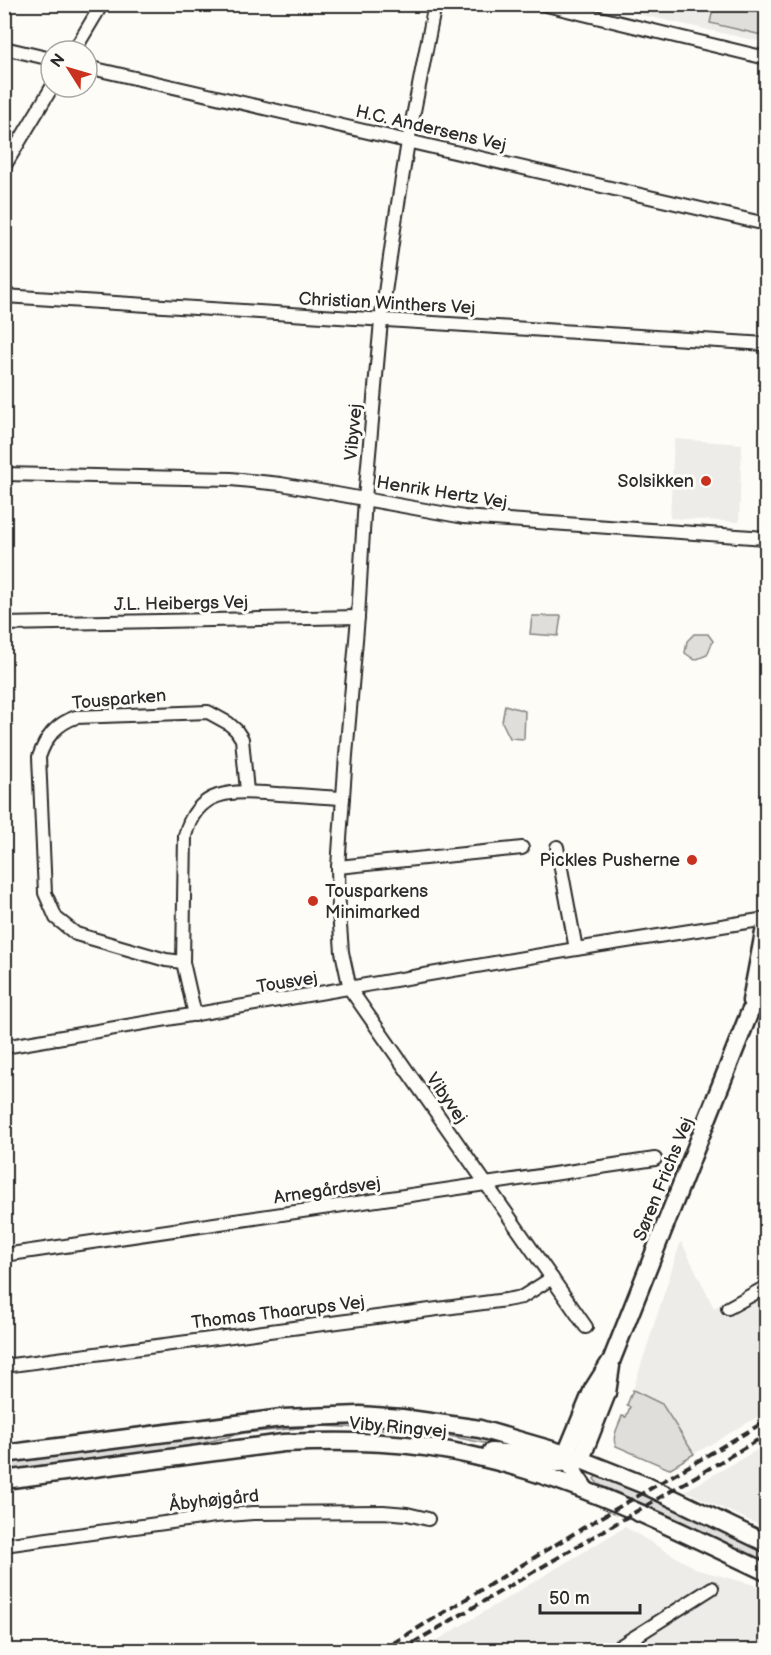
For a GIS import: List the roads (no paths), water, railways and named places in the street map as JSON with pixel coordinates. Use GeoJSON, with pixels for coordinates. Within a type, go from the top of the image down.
{"type":"FeatureCollection","features":[{"type":"Feature","properties":{"kind":"main road","name":"Søren Frichs Vej"},"geometry":{"type":"LineString","coordinates":[[749,1014],[766,921]]}},
{"type":"Feature","properties":{"kind":"main road","name":"Søren Frichs Vej"},"geometry":{"type":"LineString","coordinates":[[572,1459],[593,1389],[612,1359],[749,1014],[766,982]]}},
{"type":"Feature","properties":{"kind":"main road","name":"Viby Ringvej"},"geometry":{"type":"LineString","coordinates":[[4,1454],[282,1418],[350,1415],[402,1418],[480,1429],[572,1459],[647,1486],[766,1543]]}},
{"type":"Feature","properties":{"kind":"main road","name":"Viby Ringvej"},"geometry":{"type":"LineString","coordinates":[[4,1480],[283,1443],[359,1441],[435,1448],[508,1464],[585,1489],[766,1572]]}},
{"type":"Feature","properties":{"kind":"main road"},"geometry":{"type":"LineString","coordinates":[[435,1448],[519,1454],[548,1463],[572,1459],[585,1489]]}},
{"type":"Feature","properties":{"kind":"street"},"geometry":{"type":"LineString","coordinates":[[81,39],[102,4]]}},
{"type":"Feature","properties":{"kind":"street","name":"Vibyvej"},"geometry":{"type":"LineString","coordinates":[[435,4],[408,142],[381,321],[365,498],[338,867],[342,952],[350,989],[586,1327]]}},
{"type":"Feature","properties":{"kind":"street"},"geometry":{"type":"LineString","coordinates":[[542,4],[766,58]]}},
{"type":"Feature","properties":{"kind":"street"},"geometry":{"type":"LineString","coordinates":[[4,48],[39,56]]}},
{"type":"Feature","properties":{"kind":"street","name":"H.C. Andersens Vej"},"geometry":{"type":"LineString","coordinates":[[99,70],[766,224]]}},
{"type":"Feature","properties":{"kind":"street"},"geometry":{"type":"LineString","coordinates":[[4,167],[45,99]]}},
{"type":"Feature","properties":{"kind":"street","name":"Christian Winthers Vej"},"geometry":{"type":"LineString","coordinates":[[4,296],[766,344]]}},
{"type":"Feature","properties":{"kind":"street","name":"Henrik Hertz Vej"},"geometry":{"type":"LineString","coordinates":[[4,474],[231,479],[281,484],[464,517],[766,538]]}},
{"type":"Feature","properties":{"kind":"street","name":"J.L. Heibergs Vej"},"geometry":{"type":"LineString","coordinates":[[4,624],[358,617]]}},
{"type":"Feature","properties":{"kind":"street","name":"Tousparken"},"geometry":{"type":"LineString","coordinates":[[183,962],[166,960],[76,934],[57,918],[45,892],[39,757],[42,747],[55,728],[76,717],[208,712],[228,723],[242,739],[247,791]]}},
{"type":"Feature","properties":{"kind":"street"},"geometry":{"type":"LineString","coordinates":[[195,1015],[183,962],[185,836],[188,823],[202,804],[215,796],[226,793],[247,791],[343,798]]}},
{"type":"Feature","properties":{"kind":"street"},"geometry":{"type":"LineString","coordinates":[[557,847],[576,949]]}},
{"type":"Feature","properties":{"kind":"street"},"geometry":{"type":"LineString","coordinates":[[338,867],[522,848]]}},
{"type":"Feature","properties":{"kind":"street","name":"Tousvej"},"geometry":{"type":"LineString","coordinates":[[4,1047],[576,949],[766,921]]}},
{"type":"Feature","properties":{"kind":"street","name":"Arnegårdsvej"},"geometry":{"type":"LineString","coordinates":[[4,1255],[655,1159]]}},
{"type":"Feature","properties":{"kind":"street","name":"Thomas Thaarups Vej"},"geometry":{"type":"LineString","coordinates":[[4,1366],[506,1300],[522,1297],[552,1278]]}},
{"type":"Feature","properties":{"kind":"street"},"geometry":{"type":"LineString","coordinates":[[728,1308],[766,1287]]}},
{"type":"Feature","properties":{"kind":"street","name":"Åbyhøjgård"},"geometry":{"type":"LineString","coordinates":[[4,1545],[215,1516],[253,1513],[391,1513],[407,1514],[428,1520]]}},
{"type":"Feature","properties":{"kind":"street"},"geometry":{"type":"LineString","coordinates":[[614,1650],[712,1588]]}},
{"type":"Feature","properties":{"kind":"railway"},"geometry":{"type":"LineString","coordinates":[[382,1650],[583,1528],[766,1421]]}},
{"type":"Feature","properties":{"kind":"railway"},"geometry":{"type":"LineString","coordinates":[[401,1650],[766,1435]]}},
{"type":"Feature","properties":{"kind":"place","name":"Solsikken"},"geometry":{"type":"Point","coordinates":[706,481]}},
{"type":"Feature","properties":{"kind":"place","name":"Pickles Pusherne"},"geometry":{"type":"Point","coordinates":[692,860]}},
{"type":"Feature","properties":{"kind":"place","name":"Tousparkens Minimarked"},"geometry":{"type":"Point","coordinates":[313,901]}}]}
